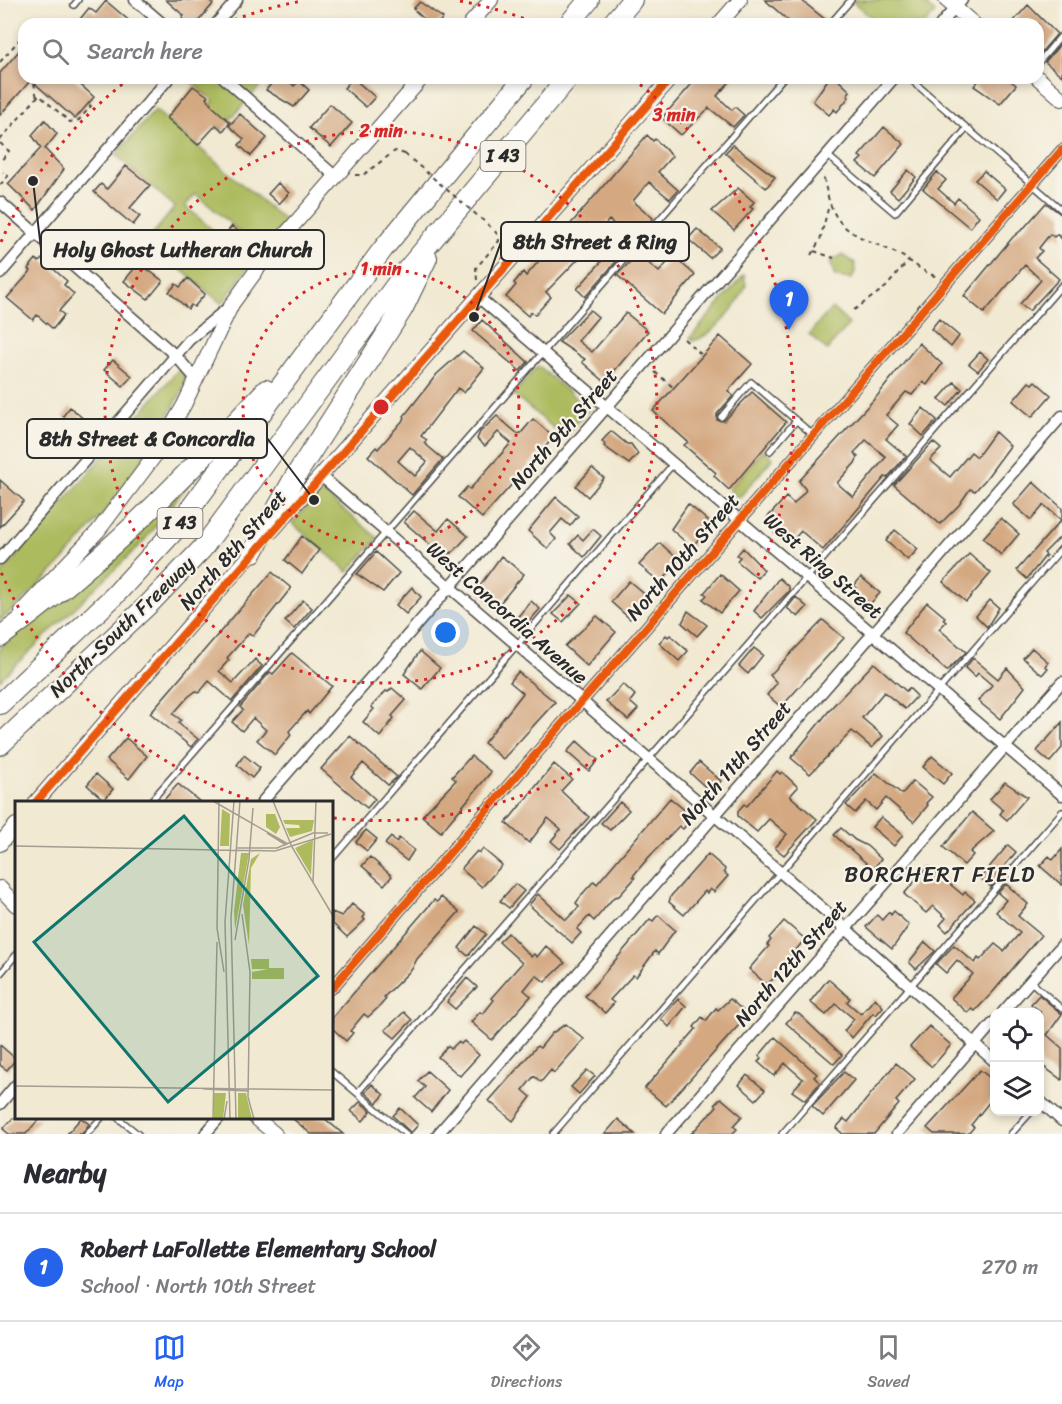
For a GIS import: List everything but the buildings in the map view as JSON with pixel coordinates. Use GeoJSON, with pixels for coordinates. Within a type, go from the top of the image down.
{"type":"FeatureCollection","features":[{"type":"Feature","properties":{"kind":"highway"},"geometry":{"type":"LineString","coordinates":[[574,18],[589,0]]}},
{"type":"Feature","properties":{"kind":"highway"},"geometry":{"type":"LineString","coordinates":[[617,18],[632,0]]}},
{"type":"Feature","properties":{"kind":"highway","name":"North-South Freeway"},"geometry":{"type":"LineString","coordinates":[[0,704],[160,548],[383,249],[519,84]]}},
{"type":"Feature","properties":{"kind":"highway","name":"North-South Freeway"},"geometry":{"type":"LineString","coordinates":[[0,745],[150,603],[202,549],[407,270],[563,84]]}},
{"type":"Feature","properties":{"kind":"highway"},"geometry":{"type":"LineString","coordinates":[[253,552],[299,471],[402,309],[439,234]]}},
{"type":"Feature","properties":{"kind":"highway"},"geometry":{"type":"LineString","coordinates":[[0,636],[76,579],[151,512],[333,318]]}},
{"type":"Feature","properties":{"kind":"street"},"geometry":{"type":"LineString","coordinates":[[135,0],[156,18]]}},
{"type":"Feature","properties":{"kind":"street"},"geometry":{"type":"LineString","coordinates":[[221,18],[237,0]]}},
{"type":"Feature","properties":{"kind":"street"},"geometry":{"type":"LineString","coordinates":[[475,18],[491,0]]}},
{"type":"Feature","properties":{"kind":"street"},"geometry":{"type":"LineString","coordinates":[[724,18],[740,0]]}},
{"type":"Feature","properties":{"kind":"street"},"geometry":{"type":"LineString","coordinates":[[945,18],[955,3],[969,18]]}},
{"type":"Feature","properties":{"kind":"street"},"geometry":{"type":"LineString","coordinates":[[1044,83],[1062,99]]}},
{"type":"Feature","properties":{"kind":"street"},"geometry":{"type":"LineString","coordinates":[[0,274],[165,84]]}},
{"type":"Feature","properties":{"kind":"street"},"geometry":{"type":"LineString","coordinates":[[231,84],[335,176]]}},
{"type":"Feature","properties":{"kind":"street"},"geometry":{"type":"LineString","coordinates":[[0,636],[75,558],[128,494],[169,432],[232,304],[269,253],[417,84]]}},
{"type":"Feature","properties":{"kind":"street","name":"North 8th Street"},"geometry":{"type":"LineString","coordinates":[[37,801],[666,84]]}},
{"type":"Feature","properties":{"kind":"street","name":"North 9th Street"},"geometry":{"type":"LineString","coordinates":[[263,801],[889,84]]}},
{"type":"Feature","properties":{"kind":"street","name":"North 10th Street"},"geometry":{"type":"LineString","coordinates":[[333,987],[812,434],[1062,150]]}},
{"type":"Feature","properties":{"kind":"street"},"geometry":{"type":"LineString","coordinates":[[0,202],[176,356],[196,379]]}},
{"type":"Feature","properties":{"kind":"street","name":"West Ring Street"},"geometry":{"type":"LineString","coordinates":[[478,297],[609,406],[1062,795]]}},
{"type":"Feature","properties":{"kind":"street"},"geometry":{"type":"LineString","coordinates":[[0,559],[176,356],[204,327],[232,304]]}},
{"type":"Feature","properties":{"kind":"street","name":"North 11th Street"},"geometry":{"type":"LineString","coordinates":[[438,1134],[1062,416]]}},
{"type":"Feature","properties":{"kind":"street","name":"West Concordia Avenue"},"geometry":{"type":"LineString","coordinates":[[321,476],[714,814],[990,1057]]}},
{"type":"Feature","properties":{"kind":"street","name":"North 12th Street"},"geometry":{"type":"LineString","coordinates":[[666,1134],[1062,682]]}},
{"type":"Feature","properties":{"kind":"street"},"geometry":{"type":"LineString","coordinates":[[0,844],[15,826]]}},
{"type":"Feature","properties":{"kind":"street"},"geometry":{"type":"LineString","coordinates":[[0,888],[15,904]]}},
{"type":"Feature","properties":{"kind":"street"},"geometry":{"type":"LineString","coordinates":[[0,899],[15,910]]}},
{"type":"Feature","properties":{"kind":"street"},"geometry":{"type":"LineString","coordinates":[[1006,1008],[1060,952]]}},
{"type":"Feature","properties":{"kind":"street"},"geometry":{"type":"LineString","coordinates":[[897,1134],[990,1027]]}},
{"type":"Feature","properties":{"kind":"street"},"geometry":{"type":"LineString","coordinates":[[0,1104],[15,1086]]}},
{"type":"Feature","properties":{"kind":"street"},"geometry":{"type":"LineString","coordinates":[[1044,1105],[1062,1121]]}},
{"type":"Feature","properties":{"kind":"street"},"geometry":{"type":"LineString","coordinates":[[205,1134],[218,1119]]}},
{"type":"Feature","properties":{"kind":"street"},"geometry":{"type":"LineString","coordinates":[[257,1119],[275,1134]]}},
{"type":"Feature","properties":{"kind":"lane"},"geometry":{"type":"LineString","coordinates":[[835,18],[851,0]]}},
{"type":"Feature","properties":{"kind":"lane"},"geometry":{"type":"LineString","coordinates":[[1044,56],[1062,35]]}},
{"type":"Feature","properties":{"kind":"lane"},"geometry":{"type":"LineString","coordinates":[[151,801],[778,84]]}},
{"type":"Feature","properties":{"kind":"lane"},"geometry":{"type":"LineString","coordinates":[[916,84],[1062,210]]}},
{"type":"Feature","properties":{"kind":"lane"},"geometry":{"type":"LineString","coordinates":[[827,155],[895,213],[967,128]]}},
{"type":"Feature","properties":{"kind":"lane"},"geometry":{"type":"LineString","coordinates":[[357,1093],[1062,285]]}},
{"type":"Feature","properties":{"kind":"lane"},"geometry":{"type":"LineString","coordinates":[[721,417],[751,382],[812,434]]}},
{"type":"Feature","properties":{"kind":"lane"},"geometry":{"type":"LineString","coordinates":[[770,452],[796,421]]}},
{"type":"Feature","properties":{"kind":"lane"},"geometry":{"type":"LineString","coordinates":[[333,858],[674,462]]}},
{"type":"Feature","properties":{"kind":"lane"},"geometry":{"type":"LineString","coordinates":[[553,1134],[779,871],[1062,548]]}},
{"type":"Feature","properties":{"kind":"lane"},"geometry":{"type":"LineString","coordinates":[[782,1134],[1062,812]]}},
{"type":"Feature","properties":{"kind":"lane"},"geometry":{"type":"LineString","coordinates":[[0,974],[15,956]]}},
{"type":"Feature","properties":{"kind":"lane"},"geometry":{"type":"LineString","coordinates":[[1030,981],[1062,1010]]}},
{"type":"Feature","properties":{"kind":"lane"},"geometry":{"type":"LineString","coordinates":[[333,1073],[406,1134]]}},
{"type":"Feature","properties":{"kind":"lane"},"geometry":{"type":"LineString","coordinates":[[1011,1134],[1027,1116]]}},
{"type":"Feature","properties":{"kind":"lane"},"geometry":{"type":"LineString","coordinates":[[87,1134],[100,1119]]}},
{"type":"Feature","properties":{"kind":"lane"},"geometry":{"type":"LineString","coordinates":[[119,1119],[138,1134]]}},
{"type":"Feature","properties":{"kind":"path"},"geometry":{"type":"LineString","coordinates":[[0,63],[18,41]]}},
{"type":"Feature","properties":{"kind":"path"},"geometry":{"type":"LineString","coordinates":[[34,84],[37,98]]}},
{"type":"Feature","properties":{"kind":"path"},"geometry":{"type":"LineString","coordinates":[[0,162],[9,151],[0,141],[39,95],[70,122],[80,120],[91,106],[88,104]]}},
{"type":"Feature","properties":{"kind":"path"},"geometry":{"type":"LineString","coordinates":[[353,173],[363,175],[395,151],[405,154],[492,228],[498,235],[499,241],[476,268],[475,275],[479,282]]}},
{"type":"Feature","properties":{"kind":"path"},"geometry":{"type":"LineString","coordinates":[[0,185],[8,176],[3,172]]}},
{"type":"Feature","properties":{"kind":"path"},"geometry":{"type":"LineString","coordinates":[[824,178],[829,205],[841,222],[857,237],[908,261],[929,275],[938,277]]}},
{"type":"Feature","properties":{"kind":"path"},"geometry":{"type":"LineString","coordinates":[[811,255],[829,205]]}},
{"type":"Feature","properties":{"kind":"path"},"geometry":{"type":"LineString","coordinates":[[814,251],[834,258]]}},
{"type":"Feature","properties":{"kind":"path"},"geometry":{"type":"LineString","coordinates":[[854,310],[886,287],[908,261]]}},
{"type":"Feature","properties":{"kind":"path"},"geometry":{"type":"LineString","coordinates":[[684,339],[703,356]]}},
{"type":"Feature","properties":{"kind":"path"},"geometry":{"type":"LineString","coordinates":[[655,372],[674,388]]}},
{"type":"Feature","properties":{"kind":"green space"},"geometry":{"type":"Polygon","coordinates":[[[855,0],[920,0],[935,13],[930,18],[872,18],[853,2],[855,0]]]}},
{"type":"Feature","properties":{"kind":"green space"},"geometry":{"type":"Polygon","coordinates":[[[194,84],[262,84],[221,130],[203,114],[214,101],[194,84]]]}},
{"type":"Feature","properties":{"kind":"green space"},"geometry":{"type":"Polygon","coordinates":[[[155,110],[286,222],[261,250],[196,194],[185,206],[251,263],[222,304],[147,241],[175,207],[116,155],[155,110]]]}},
{"type":"Feature","properties":{"kind":"green space"},"geometry":{"type":"Polygon","coordinates":[[[842,255],[855,263],[852,279],[835,277],[830,261],[842,255]]]}},
{"type":"Feature","properties":{"kind":"green space"},"geometry":{"type":"Polygon","coordinates":[[[744,275],[746,286],[731,311],[709,333],[693,341],[690,338],[744,275]]]}},
{"type":"Feature","properties":{"kind":"green space"},"geometry":{"type":"Polygon","coordinates":[[[832,308],[849,324],[827,350],[809,334],[832,308]]]}},
{"type":"Feature","properties":{"kind":"green space"},"geometry":{"type":"Polygon","coordinates":[[[538,366],[589,409],[564,437],[513,394],[538,366]]]}},
{"type":"Feature","properties":{"kind":"green space"},"geometry":{"type":"Polygon","coordinates":[[[178,370],[183,371],[186,383],[168,417],[127,481],[81,541],[28,596],[0,621],[0,575],[178,370]]]}},
{"type":"Feature","properties":{"kind":"green space"},"geometry":{"type":"Polygon","coordinates":[[[764,450],[773,458],[739,498],[729,490],[764,450]]]}},
{"type":"Feature","properties":{"kind":"green space"},"geometry":{"type":"Polygon","coordinates":[[[190,482],[143,542],[0,680],[0,648],[190,482]]]}},
{"type":"Feature","properties":{"kind":"green space"},"geometry":{"type":"Polygon","coordinates":[[[323,493],[378,538],[348,572],[292,523],[316,496],[323,493]]]}},
{"type":"Feature","properties":{"kind":"cycle path"},"geometry":{"type":"LineString","coordinates":[[37,801],[666,84]]}},
{"type":"Feature","properties":{"kind":"cycle path"},"geometry":{"type":"LineString","coordinates":[[333,987],[1062,150]]}},
{"type":"Feature","properties":{"kind":"place","name":"Holy Ghost Lutheran Church"},"geometry":{"type":"Point","coordinates":[33,181]}},
{"type":"Feature","properties":{"kind":"place","name":"8th Street & Ring"},"geometry":{"type":"Point","coordinates":[474,317]}},
{"type":"Feature","properties":{"kind":"place","name":"Robert LaFollette Elementary School"},"geometry":{"type":"Point","coordinates":[789,330]}},
{"type":"Feature","properties":{"kind":"place","name":"8th Street & Concordia"},"geometry":{"type":"Point","coordinates":[314,500]}},
{"type":"Feature","properties":{"kind":"district","name":"BORCHERT FIELD"},"geometry":{"type":"Point","coordinates":[940,874]}}]}
